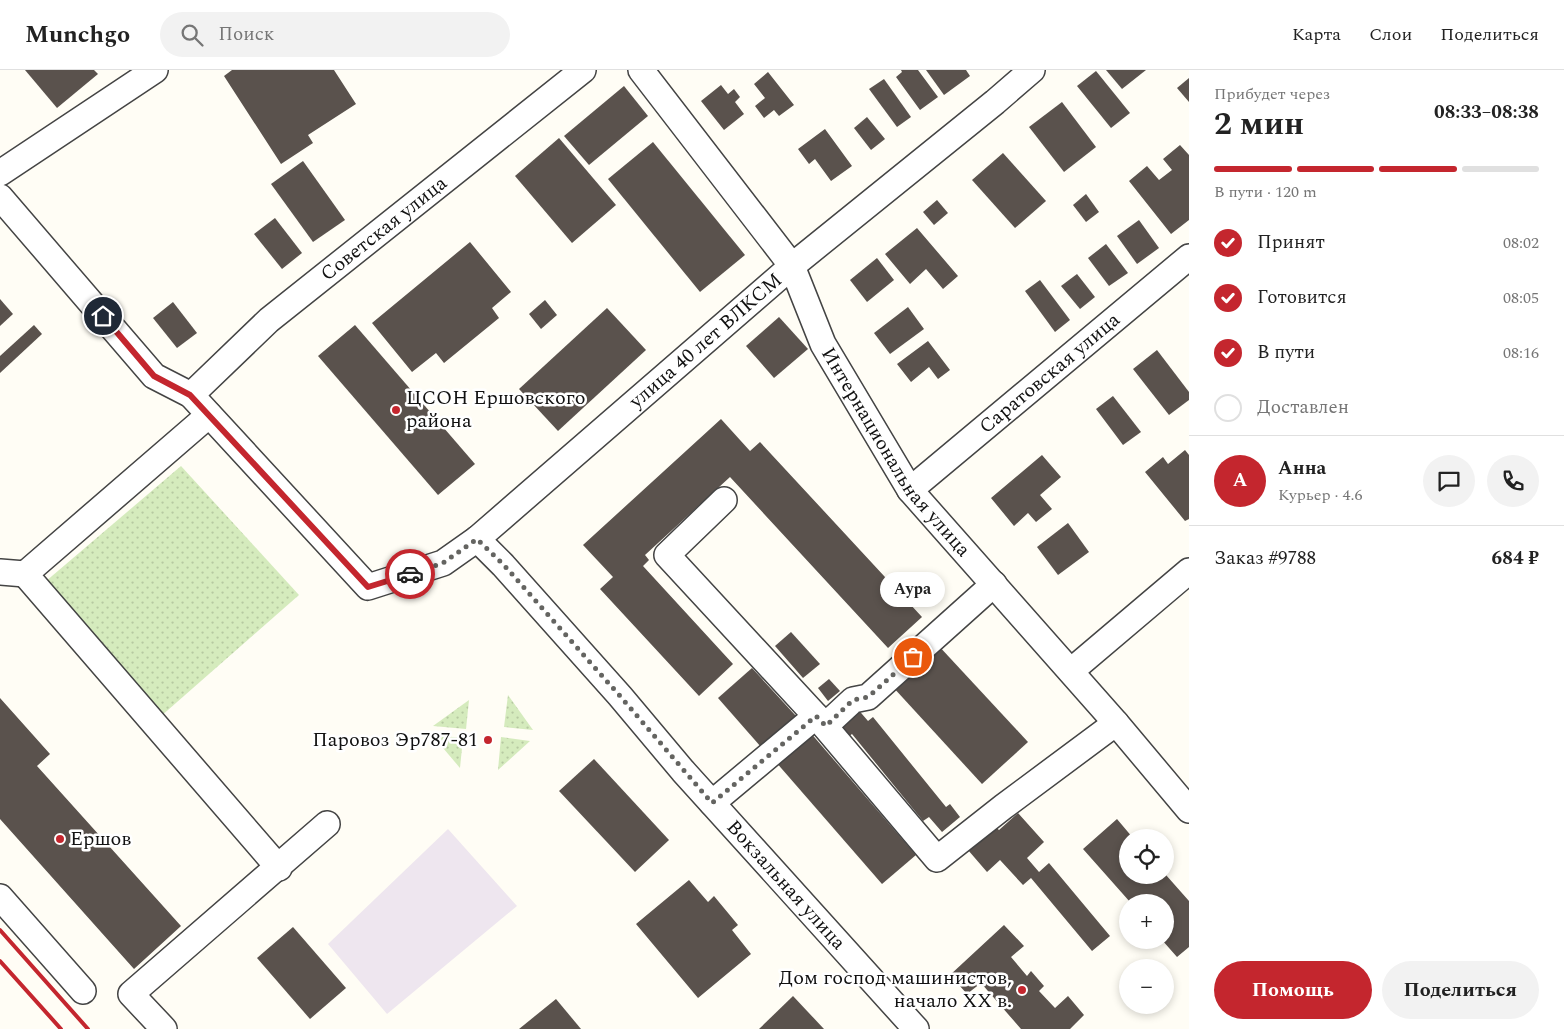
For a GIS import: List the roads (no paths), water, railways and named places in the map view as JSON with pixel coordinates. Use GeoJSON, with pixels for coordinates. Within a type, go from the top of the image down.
{"type":"FeatureCollection","features":[{"type":"Feature","properties":{"kind":"street"},"geometry":{"type":"LineString","coordinates":[[0,172],[155,70]]}},
{"type":"Feature","properties":{"kind":"street","name":"Советская улица"},"geometry":{"type":"LineString","coordinates":[[190,395],[269,320],[583,70]]}},
{"type":"Feature","properties":{"kind":"street","name":"Интернациональная улица"},"geometry":{"type":"LineString","coordinates":[[641,70],[792,266],[823,344],[910,490],[1116,723],[1189,810]]}},
{"type":"Feature","properties":{"kind":"street","name":"улица 40 лет ВЛКСМ"},"geometry":{"type":"LineString","coordinates":[[209,415],[368,587],[443,563],[477,539],[792,266],[1032,70]]}},
{"type":"Feature","properties":{"kind":"street"},"geometry":{"type":"LineString","coordinates":[[0,196],[154,376],[190,395],[209,415],[25,574]]}},
{"type":"Feature","properties":{"kind":"street","name":"Саратовская улица"},"geometry":{"type":"LineString","coordinates":[[910,490],[1189,257]]}},
{"type":"Feature","properties":{"kind":"street"},"geometry":{"type":"LineString","coordinates":[[724,500],[667,556],[821,721],[937,859],[1003,806],[1116,723]]}},
{"type":"Feature","properties":{"kind":"street","name":"Вокзальная улица"},"geometry":{"type":"LineString","coordinates":[[477,539],[503,564],[712,803],[916,1029]]}},
{"type":"Feature","properties":{"kind":"street"},"geometry":{"type":"LineString","coordinates":[[1071,672],[1189,571]]}},
{"type":"Feature","properties":{"kind":"street"},"geometry":{"type":"LineString","coordinates":[[0,572],[25,574],[279,868]]}},
{"type":"Feature","properties":{"kind":"street"},"geometry":{"type":"LineString","coordinates":[[712,803],[821,721],[853,700],[868,697],[994,584]]}},
{"type":"Feature","properties":{"kind":"street"},"geometry":{"type":"LineString","coordinates":[[164,1029],[131,994],[279,868],[327,824]]}},
{"type":"Feature","properties":{"kind":"street"},"geometry":{"type":"LineString","coordinates":[[0,897],[83,991]]}},
{"type":"Feature","properties":{"kind":"railway"},"geometry":{"type":"LineString","coordinates":[[0,930],[88,1029]]}},
{"type":"Feature","properties":{"kind":"railway"},"geometry":{"type":"LineString","coordinates":[[0,961],[61,1029]]}},
{"type":"Feature","properties":{"kind":"place","name":"ЦСОН Ершовского района"},"geometry":{"type":"Point","coordinates":[396,410]}},
{"type":"Feature","properties":{"kind":"place","name":"Аура"},"geometry":{"type":"Point","coordinates":[913,657]}},
{"type":"Feature","properties":{"kind":"place","name":"Паровоз Эр787-81"},"geometry":{"type":"Point","coordinates":[488,740]}},
{"type":"Feature","properties":{"kind":"place","name":"Ершов"},"geometry":{"type":"Point","coordinates":[60,839]}},
{"type":"Feature","properties":{"kind":"place","name":"Дом господ машинистов, начало XX в."},"geometry":{"type":"Point","coordinates":[1022,990]}}]}
